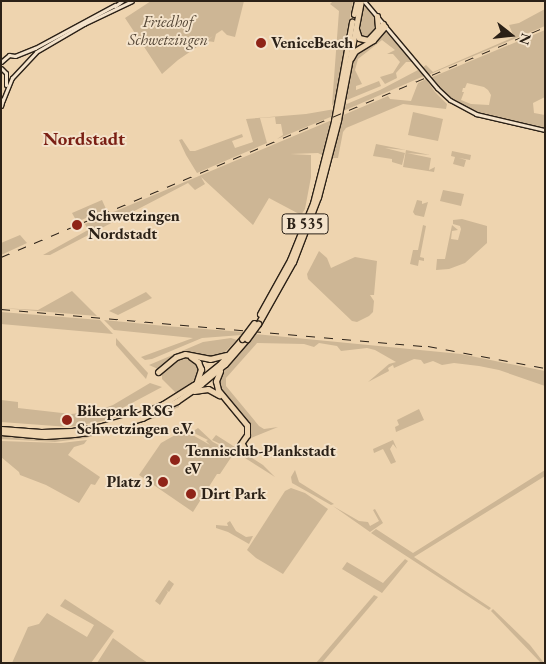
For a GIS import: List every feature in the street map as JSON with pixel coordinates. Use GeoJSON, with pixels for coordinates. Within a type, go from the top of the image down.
{"type":"FeatureCollection","features":[{"type":"Feature","properties":{"kind":"highway","name":"B 535"},"geometry":{"type":"LineString","coordinates":[[239,446],[248,432],[247,423],[223,397],[216,385],[218,376],[256,323],[287,273],[312,216],[331,150],[360,2]]}},
{"type":"Feature","properties":{"kind":"highway","name":"B 535"},"geometry":{"type":"LineString","coordinates":[[256,323],[287,266],[312,203],[334,121],[360,2]]}},
{"type":"Feature","properties":{"kind":"highway"},"geometry":{"type":"LineString","coordinates":[[377,16],[378,28]]}},
{"type":"Feature","properties":{"kind":"highway"},"geometry":{"type":"LineString","coordinates":[[355,25],[358,36],[364,40],[372,38],[378,28],[384,25]]}},
{"type":"Feature","properties":{"kind":"highway"},"geometry":{"type":"LineString","coordinates":[[348,63],[355,51],[373,40],[384,25]]}},
{"type":"Feature","properties":{"kind":"highway","name":"B 535"},"geometry":{"type":"LineString","coordinates":[[178,398],[245,339]]}},
{"type":"Feature","properties":{"kind":"highway"},"geometry":{"type":"LineString","coordinates":[[194,385],[201,369],[198,362],[192,358],[182,357],[159,373],[182,355],[190,354],[210,359],[228,354]]}},
{"type":"Feature","properties":{"kind":"highway","name":"B 535"},"geometry":{"type":"LineString","coordinates":[[1,430],[59,432],[94,428],[140,415],[189,393],[225,364]]}},
{"type":"Feature","properties":{"kind":"highway"},"geometry":{"type":"LineString","coordinates":[[189,393],[203,389],[212,390],[242,419],[246,425],[246,432],[239,446],[247,453]]}},
{"type":"Feature","properties":{"kind":"main road"},"geometry":{"type":"LineString","coordinates":[[112,1],[116,6]]}},
{"type":"Feature","properties":{"kind":"main road"},"geometry":{"type":"LineString","coordinates":[[1,106],[11,78],[42,48],[97,18],[122,1]]}},
{"type":"Feature","properties":{"kind":"main road"},"geometry":{"type":"LineString","coordinates":[[1,62],[9,55],[14,56],[27,51],[116,6],[132,1]]}},
{"type":"Feature","properties":{"kind":"main road"},"geometry":{"type":"LineString","coordinates":[[360,2],[377,16],[437,88],[455,104],[476,114],[545,130]]}},
{"type":"Feature","properties":{"kind":"main road"},"geometry":{"type":"LineString","coordinates":[[1,68],[6,73],[3,100]]}},
{"type":"Feature","properties":{"kind":"green space","name":"Friedhof Schwetzingen"},"geometry":{"type":"Polygon","coordinates":[[[151,1],[244,1],[235,37],[227,35],[222,30],[216,34],[214,42],[207,41],[213,36],[178,60],[162,74],[125,18],[151,1]]]}},
{"type":"Feature","properties":{"kind":"green space"},"geometry":{"type":"Polygon","coordinates":[[[333,1],[353,1],[335,104],[332,105],[339,11],[330,4],[333,1]]]}},
{"type":"Feature","properties":{"kind":"green space"},"geometry":{"type":"Polygon","coordinates":[[[364,2],[376,19],[377,26],[371,37],[362,39],[357,30],[364,2]]]}},
{"type":"Feature","properties":{"kind":"green space"},"geometry":{"type":"Polygon","coordinates":[[[545,9],[545,26],[428,75],[422,68],[426,65],[433,72],[514,37],[509,25],[519,23],[545,9]]]}},
{"type":"Feature","properties":{"kind":"green space"},"geometry":{"type":"Polygon","coordinates":[[[384,30],[413,62],[406,62],[396,73],[397,78],[385,84],[380,77],[393,73],[400,62],[393,54],[387,54],[395,50],[382,40],[358,59],[355,70],[362,84],[356,86],[356,90],[379,81],[381,86],[342,102],[354,53],[384,30]]]}},
{"type":"Feature","properties":{"kind":"green space"},"geometry":{"type":"Polygon","coordinates":[[[545,30],[545,97],[533,103],[534,113],[545,115],[545,128],[474,111],[445,95],[430,78],[545,30]],[[467,83],[465,88],[463,88],[462,92],[464,92],[461,100],[471,104],[489,105],[491,95],[484,87],[467,83]]]}},
{"type":"Feature","properties":{"kind":"green space"},"geometry":{"type":"Polygon","coordinates":[[[418,70],[424,76],[341,112],[342,106],[380,90],[418,70]]]}},
{"type":"Feature","properties":{"kind":"green space"},"geometry":{"type":"Polygon","coordinates":[[[426,79],[447,104],[446,109],[403,104],[346,128],[343,132],[338,158],[332,158],[341,116],[388,96],[390,99],[411,101],[418,83],[426,79]]]}},
{"type":"Feature","properties":{"kind":"green space"},"geometry":{"type":"Polygon","coordinates":[[[335,109],[324,156],[318,153],[290,154],[311,155],[311,177],[305,209],[301,215],[269,198],[253,225],[201,177],[205,184],[195,190],[188,183],[50,255],[43,255],[88,230],[85,224],[332,120],[333,116],[277,139],[283,135],[281,124],[276,124],[275,117],[260,118],[267,143],[197,173],[179,140],[182,139],[190,151],[195,151],[242,134],[243,137],[232,141],[235,148],[253,142],[246,119],[306,114],[335,109]]]}},
{"type":"Feature","properties":{"kind":"green space"},"geometry":{"type":"Polygon","coordinates":[[[413,112],[443,119],[438,141],[408,135],[413,112]]]}},
{"type":"Feature","properties":{"kind":"green space"},"geometry":{"type":"Polygon","coordinates":[[[376,144],[406,150],[385,148],[405,153],[402,165],[392,162],[392,159],[373,156],[376,144]]]}},
{"type":"Feature","properties":{"kind":"green space"},"geometry":{"type":"Polygon","coordinates":[[[406,150],[430,155],[407,153],[431,158],[429,170],[435,167],[434,172],[403,167],[406,150]]]}},
{"type":"Feature","properties":{"kind":"green space"},"geometry":{"type":"Polygon","coordinates":[[[452,151],[471,155],[470,160],[459,158],[466,160],[464,167],[453,164],[455,157],[451,156],[452,151]]]}},
{"type":"Feature","properties":{"kind":"green space"},"geometry":{"type":"Polygon","coordinates":[[[443,190],[464,194],[461,206],[440,201],[443,190]]]}},
{"type":"Feature","properties":{"kind":"green space"},"geometry":{"type":"Polygon","coordinates":[[[102,200],[106,209],[77,222],[72,213],[102,200]]]}},
{"type":"Feature","properties":{"kind":"green space"},"geometry":{"type":"Polygon","coordinates":[[[417,200],[422,201],[422,204],[428,202],[424,217],[415,215],[413,212],[417,200]]]}},
{"type":"Feature","properties":{"kind":"green space"},"geometry":{"type":"Polygon","coordinates":[[[462,219],[487,226],[487,243],[465,263],[449,269],[436,270],[437,259],[445,259],[452,225],[458,230],[452,231],[451,239],[458,240],[461,229],[460,226],[453,224],[453,220],[462,219]]]}},
{"type":"Feature","properties":{"kind":"green space"},"geometry":{"type":"Polygon","coordinates":[[[423,225],[426,226],[420,257],[424,258],[424,261],[419,260],[418,266],[410,264],[413,250],[418,250],[423,225]]]}},
{"type":"Feature","properties":{"kind":"green space"},"geometry":{"type":"Polygon","coordinates":[[[20,235],[27,243],[1,255],[1,243],[20,235]]]}},
{"type":"Feature","properties":{"kind":"green space"},"geometry":{"type":"Polygon","coordinates":[[[319,251],[327,258],[331,268],[355,257],[377,261],[374,295],[370,295],[374,301],[373,312],[369,316],[357,322],[352,321],[308,279],[307,274],[319,251]]]}},
{"type":"Feature","properties":{"kind":"green space"},"geometry":{"type":"Polygon","coordinates":[[[72,291],[97,316],[1,308],[38,310],[72,291]]]}},
{"type":"Feature","properties":{"kind":"green space"},"geometry":{"type":"Polygon","coordinates":[[[146,292],[152,298],[118,315],[109,311],[146,292]]]}},
{"type":"Feature","properties":{"kind":"green space"},"geometry":{"type":"Polygon","coordinates":[[[1,312],[100,320],[113,334],[1,324],[1,312]]]}},
{"type":"Feature","properties":{"kind":"green space"},"geometry":{"type":"Polygon","coordinates":[[[104,320],[244,332],[242,335],[202,338],[152,359],[145,360],[141,357],[193,338],[114,330],[104,320]]]}},
{"type":"Feature","properties":{"kind":"green space"},"geometry":{"type":"Polygon","coordinates":[[[255,334],[461,354],[545,371],[545,386],[499,370],[454,363],[442,365],[433,361],[424,364],[421,360],[414,359],[394,368],[393,365],[388,368],[389,371],[368,382],[389,364],[396,362],[375,350],[367,348],[341,351],[337,346],[319,343],[314,347],[304,344],[257,343],[226,378],[226,386],[259,426],[264,429],[278,427],[246,440],[248,423],[221,392],[220,383],[223,373],[255,334]]]}},
{"type":"Feature","properties":{"kind":"green space"},"geometry":{"type":"Polygon","coordinates":[[[116,338],[148,373],[146,379],[116,345],[116,338]]]}},
{"type":"Feature","properties":{"kind":"green space"},"geometry":{"type":"Polygon","coordinates":[[[231,338],[237,340],[222,355],[212,357],[187,353],[158,369],[149,365],[203,342],[231,338]]]}},
{"type":"Feature","properties":{"kind":"green space"},"geometry":{"type":"Polygon","coordinates":[[[189,358],[194,360],[199,369],[196,380],[177,394],[162,379],[162,374],[178,361],[189,358]]]}},
{"type":"Feature","properties":{"kind":"green space"},"geometry":{"type":"Polygon","coordinates":[[[150,383],[162,387],[115,412],[118,417],[69,427],[1,422],[1,400],[18,402],[18,408],[71,414],[81,413],[83,415],[95,413],[113,405],[150,383]]]}},
{"type":"Feature","properties":{"kind":"green space"},"geometry":{"type":"Polygon","coordinates":[[[179,403],[179,407],[155,418],[86,438],[55,442],[1,439],[1,434],[46,438],[89,436],[160,414],[179,403]]]}},
{"type":"Feature","properties":{"kind":"green space"},"geometry":{"type":"Polygon","coordinates":[[[419,409],[424,420],[396,432],[395,427],[399,425],[397,420],[419,409]]]}},
{"type":"Feature","properties":{"kind":"green space","name":"Tennisclub-Plankstadt eV"},"geometry":{"type":"Polygon","coordinates":[[[198,428],[213,442],[234,453],[220,474],[217,474],[193,512],[139,475],[161,443],[184,430],[210,445],[206,441],[208,440],[192,432],[198,428]]]}},
{"type":"Feature","properties":{"kind":"green space"},"geometry":{"type":"Polygon","coordinates":[[[216,435],[263,465],[275,477],[231,449],[212,440],[216,435]]]}},
{"type":"Feature","properties":{"kind":"green space"},"geometry":{"type":"Polygon","coordinates":[[[87,440],[84,444],[74,447],[68,455],[100,477],[95,485],[91,484],[79,503],[46,485],[20,475],[1,457],[1,441],[61,443],[87,440]]]}},
{"type":"Feature","properties":{"kind":"green space"},"geometry":{"type":"Polygon","coordinates":[[[393,440],[397,449],[393,444],[390,449],[396,462],[391,464],[383,449],[374,453],[373,449],[393,440]]]}},
{"type":"Feature","properties":{"kind":"green space"},"geometry":{"type":"Polygon","coordinates":[[[295,470],[299,482],[334,504],[331,505],[292,483],[291,477],[295,470]]]}},
{"type":"Feature","properties":{"kind":"green space"},"geometry":{"type":"Polygon","coordinates":[[[545,470],[545,476],[414,557],[491,608],[489,610],[371,533],[376,529],[413,553],[545,470]]]}},
{"type":"Feature","properties":{"kind":"green space"},"geometry":{"type":"Polygon","coordinates":[[[291,488],[305,493],[328,509],[283,574],[256,558],[247,550],[285,491],[291,488]]]}},
{"type":"Feature","properties":{"kind":"green space"},"geometry":{"type":"Polygon","coordinates":[[[333,506],[359,521],[368,522],[370,526],[379,521],[373,510],[375,509],[383,523],[370,532],[333,506]]]}},
{"type":"Feature","properties":{"kind":"green space"},"geometry":{"type":"Polygon","coordinates":[[[230,521],[236,531],[246,537],[253,536],[249,544],[228,532],[216,528],[216,525],[228,526],[227,523],[230,521]]]}},
{"type":"Feature","properties":{"kind":"green space"},"geometry":{"type":"Polygon","coordinates":[[[405,559],[408,561],[382,593],[342,569],[347,562],[383,583],[405,559]]]}},
{"type":"Feature","properties":{"kind":"green space"},"geometry":{"type":"Polygon","coordinates":[[[169,580],[174,584],[169,592],[166,590],[168,592],[160,605],[155,601],[169,580]]]}},
{"type":"Feature","properties":{"kind":"green space"},"geometry":{"type":"Polygon","coordinates":[[[374,595],[378,597],[322,663],[316,663],[374,595]]]}},
{"type":"Feature","properties":{"kind":"green space"},"geometry":{"type":"Polygon","coordinates":[[[65,599],[114,631],[91,663],[12,663],[28,627],[39,624],[47,613],[87,637],[94,625],[60,606],[65,599]]]}},
{"type":"Feature","properties":{"kind":"green space"},"geometry":{"type":"Polygon","coordinates":[[[493,609],[530,645],[544,663],[541,663],[491,611],[493,609]]]}},
{"type":"Feature","properties":{"kind":"green space"},"geometry":{"type":"Polygon","coordinates":[[[113,638],[139,657],[148,663],[97,663],[113,638]]]}},
{"type":"Feature","properties":{"kind":"railway"},"geometry":{"type":"LineString","coordinates":[[1,257],[545,27]]}},
{"type":"Feature","properties":{"kind":"railway"},"geometry":{"type":"LineString","coordinates":[[1,309],[428,346],[545,368]]}},
{"type":"Feature","properties":{"kind":"place","name":"VeniceBeach"},"geometry":{"type":"Point","coordinates":[261,43]}},
{"type":"Feature","properties":{"kind":"place","name":"Schwetzingen Nordstadt"},"geometry":{"type":"Point","coordinates":[77,225]}},
{"type":"Feature","properties":{"kind":"place","name":"Bikepark RSG Schwetzingen e.V."},"geometry":{"type":"Point","coordinates":[67,420]}},
{"type":"Feature","properties":{"kind":"place","name":"Tennisclub-Plankstadt eV"},"geometry":{"type":"Point","coordinates":[175,460]}},
{"type":"Feature","properties":{"kind":"place","name":"Platz 3"},"geometry":{"type":"Point","coordinates":[163,482]}},
{"type":"Feature","properties":{"kind":"place","name":"Dirt Park"},"geometry":{"type":"Point","coordinates":[191,494]}},
{"type":"Feature","properties":{"kind":"district","name":"Nordstadt"},"geometry":{"type":"Point","coordinates":[84,139]}}]}
